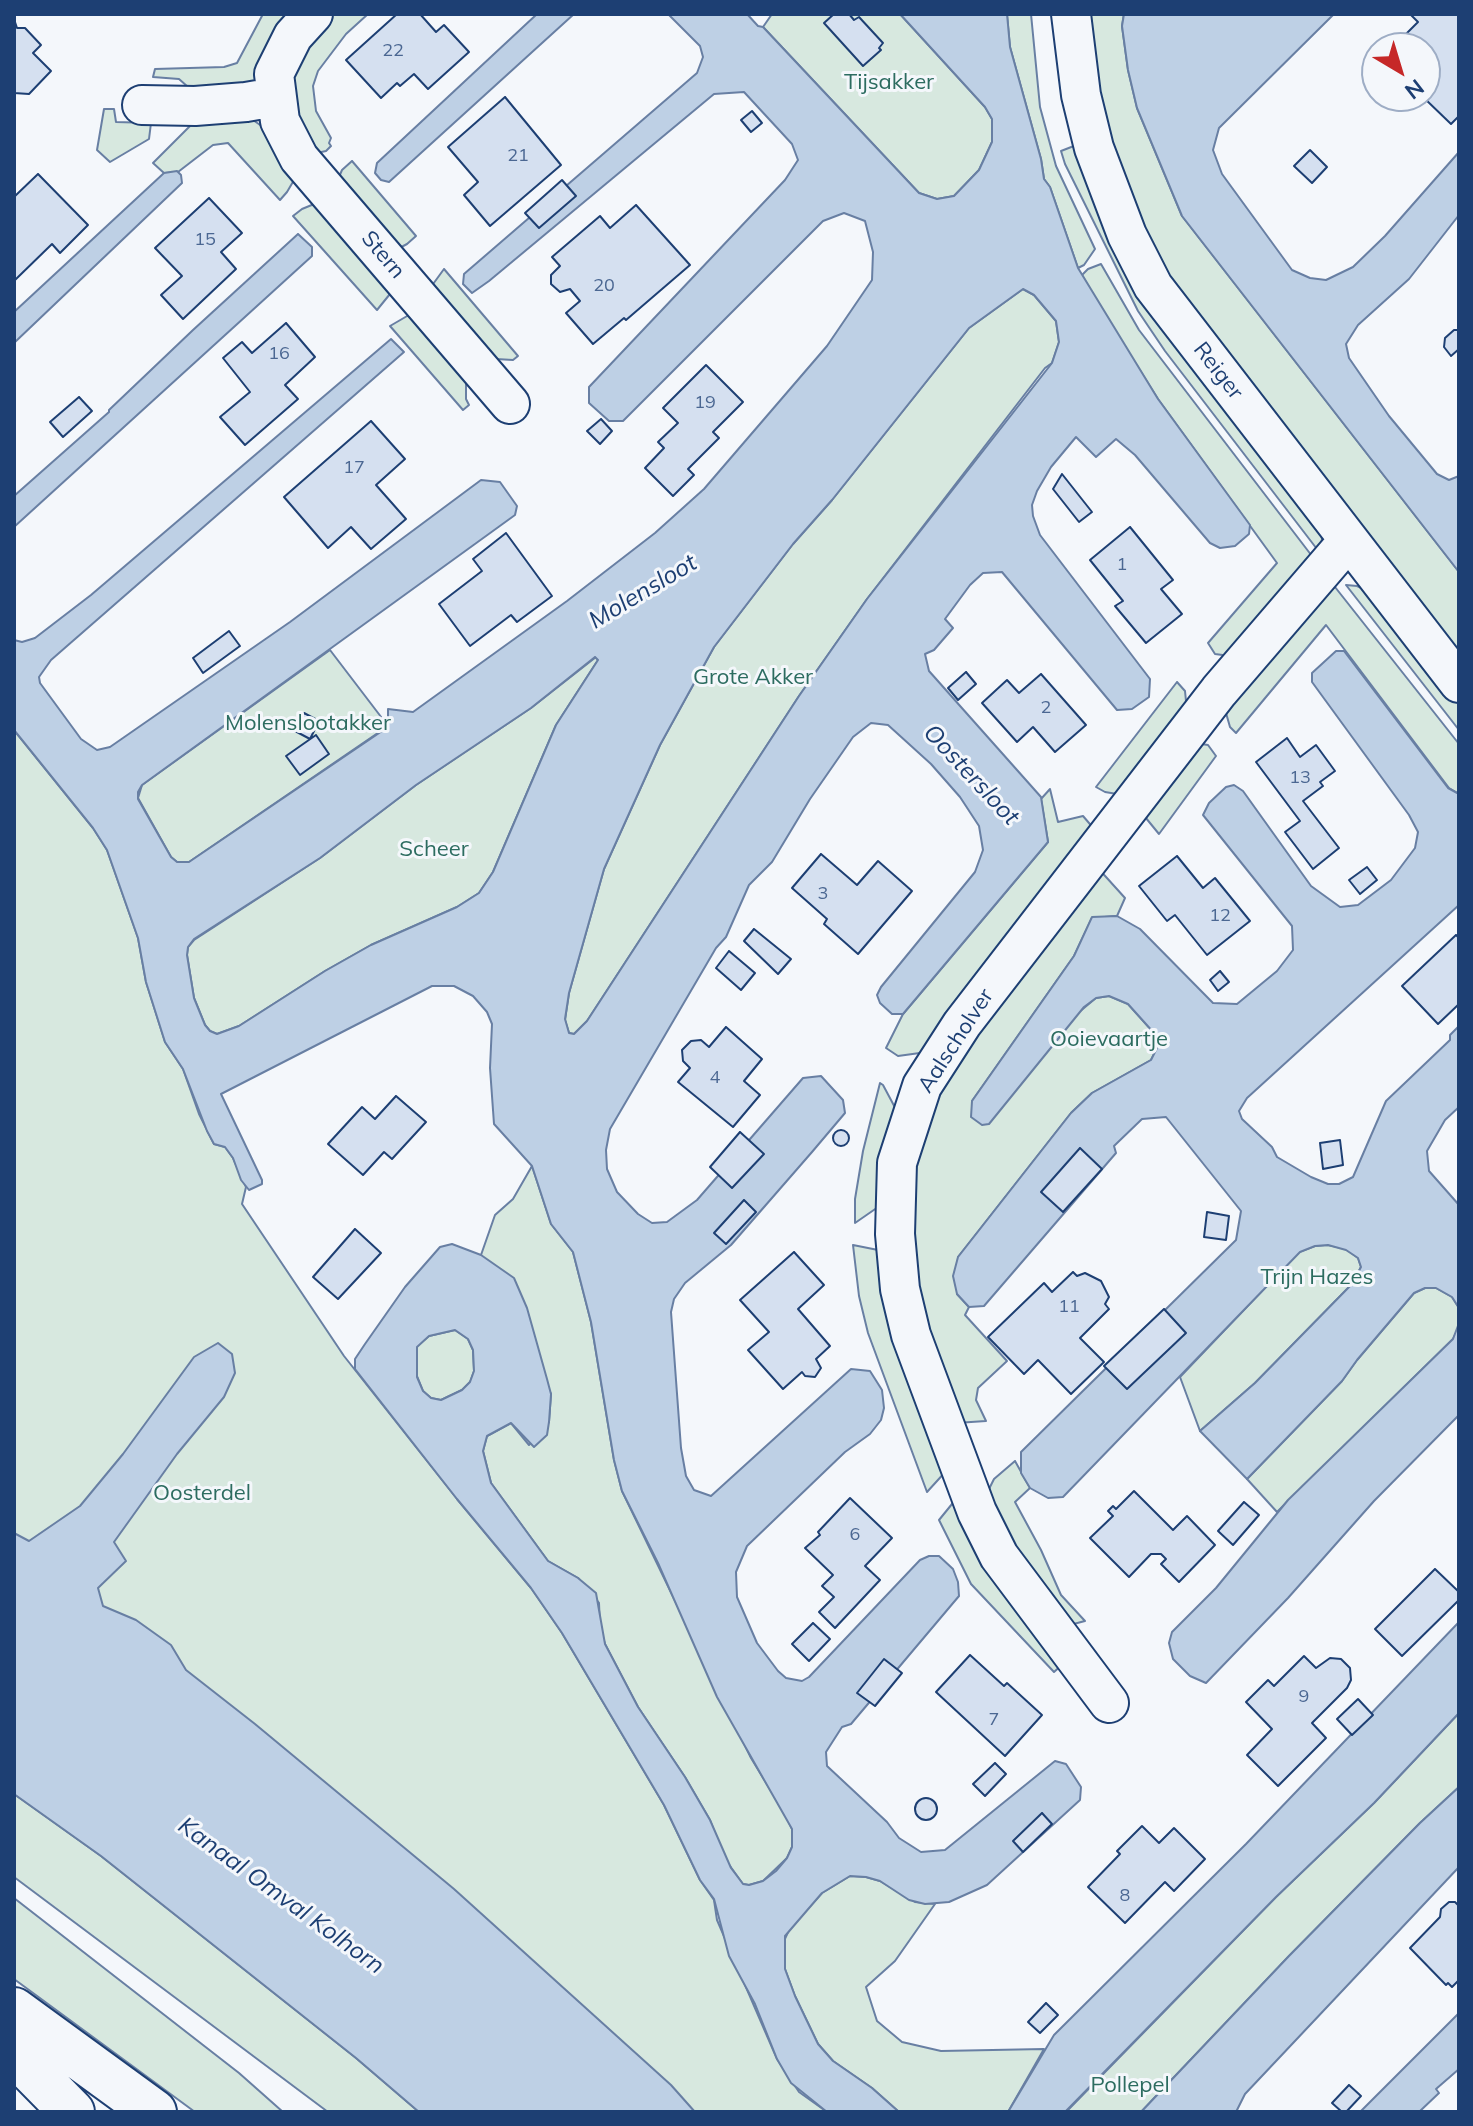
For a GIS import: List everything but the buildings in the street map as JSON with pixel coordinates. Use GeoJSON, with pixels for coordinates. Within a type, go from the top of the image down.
{"type":"FeatureCollection","features":[{"type":"Feature","properties":{"kind":"main road"},"geometry":{"type":"LineString","coordinates":[[14,2010],[154,2112]]}},
{"type":"Feature","properties":{"kind":"main road"},"geometry":{"type":"LineString","coordinates":[[14,2053],[72,2112]]}},
{"type":"Feature","properties":{"kind":"street","name":"Stern"},"geometry":{"type":"LineString","coordinates":[[313,14],[293,36],[274,74],[280,121],[299,158],[510,404]]}},
{"type":"Feature","properties":{"kind":"street","name":"Reiger"},"geometry":{"type":"LineString","coordinates":[[1071,14],[1081,95],[1094,148],[1127,235],[1153,286],[1459,683]]}},
{"type":"Feature","properties":{"kind":"street"},"geometry":{"type":"LineString","coordinates":[[142,105],[195,106],[275,97]]}},
{"type":"Feature","properties":{"kind":"street","name":"Aalscholver"},"geometry":{"type":"LineString","coordinates":[[1109,1703],[999,1556],[977,1512],[911,1335],[900,1289],[895,1234],[897,1163],[922,1086],[962,1024],[1219,691],[1348,541]]}},
{"type":"Feature","properties":{"kind":"green space"},"geometry":{"type":"Polygon","coordinates":[[[263,14],[295,14],[255,84],[196,94],[179,79],[153,77],[155,69],[224,67],[237,63],[263,14]]]}},
{"type":"Feature","properties":{"kind":"green space"},"geometry":{"type":"Polygon","coordinates":[[[330,14],[368,14],[346,34],[318,71],[313,86],[316,111],[331,138],[331,146],[326,151],[312,154],[290,92],[300,49],[330,14]]]}},
{"type":"Feature","properties":{"kind":"green space","name":"Tijsakker"},"geometry":{"type":"Polygon","coordinates":[[[772,14],[900,14],[985,107],[992,119],[992,142],[979,170],[954,196],[937,199],[919,193],[763,27],[772,14]]]}},
{"type":"Feature","properties":{"kind":"green space"},"geometry":{"type":"Polygon","coordinates":[[[1007,14],[1031,14],[1040,107],[1056,166],[1095,249],[1084,265],[1078,268],[1050,187],[1044,179],[1010,47],[1007,14]]]}},
{"type":"Feature","properties":{"kind":"green space"},"geometry":{"type":"Polygon","coordinates":[[[1088,14],[1124,14],[1122,26],[1128,70],[1137,108],[1182,216],[1459,572],[1459,654],[1186,303],[1148,241],[1106,131],[1088,14]]]}},
{"type":"Feature","properties":{"kind":"green space"},"geometry":{"type":"Polygon","coordinates":[[[104,109],[114,109],[116,122],[151,123],[149,139],[110,162],[97,150],[104,109]]]}},
{"type":"Feature","properties":{"kind":"green space"},"geometry":{"type":"Polygon","coordinates":[[[198,118],[253,120],[263,127],[297,175],[280,200],[228,143],[213,145],[178,172],[164,173],[153,163],[198,118]]]}},
{"type":"Feature","properties":{"kind":"green space"},"geometry":{"type":"Polygon","coordinates":[[[1079,144],[1320,524],[1320,553],[1165,351],[1138,311],[1065,164],[1061,151],[1079,144]]]}},
{"type":"Feature","properties":{"kind":"green space"},"geometry":{"type":"Polygon","coordinates":[[[352,161],[416,236],[407,244],[394,251],[336,184],[342,170],[352,161]]]}},
{"type":"Feature","properties":{"kind":"green space"},"geometry":{"type":"Polygon","coordinates":[[[319,202],[394,289],[377,310],[293,216],[319,202]]]}},
{"type":"Feature","properties":{"kind":"green space"},"geometry":{"type":"Polygon","coordinates":[[[1101,264],[1139,330],[1315,560],[1230,656],[1215,654],[1208,643],[1277,563],[1158,399],[1103,312],[1082,275],[1101,264]]]}},
{"type":"Feature","properties":{"kind":"green space"},"geometry":{"type":"Polygon","coordinates":[[[444,269],[518,356],[513,360],[496,359],[428,291],[444,269]]]}},
{"type":"Feature","properties":{"kind":"green space","name":"Grote Akker"},"geometry":{"type":"Polygon","coordinates":[[[1023,289],[1034,295],[1056,321],[1059,342],[1052,363],[1045,368],[867,599],[799,696],[587,1021],[574,1034],[569,1033],[565,1020],[569,993],[604,869],[660,745],[714,647],[793,544],[832,500],[969,328],[1023,289]]]}},
{"type":"Feature","properties":{"kind":"green space"},"geometry":{"type":"Polygon","coordinates":[[[414,312],[466,373],[466,399],[469,405],[463,410],[390,326],[414,312]]]}},
{"type":"Feature","properties":{"kind":"green space"},"geometry":{"type":"Polygon","coordinates":[[[1346,585],[1357,586],[1376,595],[1459,703],[1459,730],[1346,585]]]}},
{"type":"Feature","properties":{"kind":"green space"},"geometry":{"type":"Polygon","coordinates":[[[1335,587],[1459,744],[1459,794],[1449,788],[1326,625],[1236,733],[1230,727],[1224,706],[1311,603],[1335,587]]]}},
{"type":"Feature","properties":{"kind":"green space","name":"Molenslootakker"},"geometry":{"type":"Polygon","coordinates":[[[330,650],[388,726],[189,862],[177,862],[171,857],[138,798],[142,785],[330,650]]]}},
{"type":"Feature","properties":{"kind":"green space","name":"Scheer"},"geometry":{"type":"Polygon","coordinates":[[[596,657],[598,660],[556,725],[493,872],[479,893],[457,907],[371,945],[239,1026],[217,1034],[210,1031],[194,998],[187,955],[188,947],[194,940],[320,858],[416,785],[531,708],[596,657]]]}},
{"type":"Feature","properties":{"kind":"green space"},"geometry":{"type":"Polygon","coordinates":[[[1177,682],[1185,691],[1187,711],[1123,795],[1096,787],[1177,682]]]}},
{"type":"Feature","properties":{"kind":"green space","name":"Oosterdel"},"geometry":{"type":"Polygon","coordinates":[[[14,730],[93,828],[107,850],[138,938],[146,982],[165,1042],[183,1069],[199,1114],[214,1144],[225,1147],[233,1158],[246,1187],[242,1204],[344,1356],[531,1588],[562,1633],[664,1805],[700,1880],[714,1900],[717,1920],[777,2059],[799,2092],[827,2112],[663,2112],[14,1585],[14,730]]]}},
{"type":"Feature","properties":{"kind":"green space"},"geometry":{"type":"Polygon","coordinates":[[[1195,743],[1208,745],[1216,756],[1159,834],[1141,812],[1195,743]]]}},
{"type":"Feature","properties":{"kind":"green space"},"geometry":{"type":"Polygon","coordinates":[[[1050,789],[1058,822],[1083,816],[1095,830],[927,1052],[898,1056],[886,1048],[903,1014],[1048,842],[1041,799],[1050,789]]]}},
{"type":"Feature","properties":{"kind":"green space","name":"Ooievaartje"},"geometry":{"type":"Polygon","coordinates":[[[1097,867],[1125,898],[1117,916],[1092,918],[1074,956],[972,1101],[1096,998],[1109,996],[1128,1004],[1154,1033],[1157,1048],[1151,1060],[1092,1093],[1071,1113],[958,1257],[957,1294],[969,1307],[965,1315],[1007,1361],[978,1388],[976,1400],[986,1421],[956,1423],[916,1316],[911,1158],[943,1074],[1097,867]]]}},
{"type":"Feature","properties":{"kind":"green space"},"geometry":{"type":"Polygon","coordinates":[[[880,1083],[899,1115],[881,1205],[855,1223],[855,1199],[863,1151],[880,1083]]]}},
{"type":"Feature","properties":{"kind":"green space"},"geometry":{"type":"Polygon","coordinates":[[[532,1166],[551,1224],[573,1252],[591,1322],[622,1491],[751,1758],[792,1829],[792,1847],[787,1858],[763,1881],[743,1884],[725,1859],[710,1820],[638,1707],[605,1644],[600,1627],[599,1603],[578,1578],[548,1561],[491,1483],[483,1451],[487,1436],[511,1423],[529,1445],[549,1422],[551,1394],[481,1255],[495,1215],[513,1199],[532,1166]]]}},
{"type":"Feature","properties":{"kind":"green space"},"geometry":{"type":"Polygon","coordinates":[[[853,1245],[883,1251],[947,1470],[927,1492],[868,1333],[859,1296],[853,1245]]]}},
{"type":"Feature","properties":{"kind":"green space","name":"Trijn Hazes"},"geometry":{"type":"Polygon","coordinates":[[[1328,1245],[1346,1249],[1358,1258],[1361,1267],[1352,1284],[1255,1383],[1200,1431],[1180,1377],[1299,1252],[1328,1245]]]}},
{"type":"Feature","properties":{"kind":"green space"},"geometry":{"type":"Polygon","coordinates":[[[1425,1288],[1436,1288],[1452,1297],[1459,1308],[1459,1327],[1453,1339],[1277,1512],[1247,1479],[1342,1381],[1414,1293],[1425,1288]]]}},
{"type":"Feature","properties":{"kind":"green space"},"geometry":{"type":"Polygon","coordinates":[[[455,1330],[468,1339],[473,1350],[474,1371],[470,1382],[462,1390],[441,1400],[431,1398],[423,1391],[417,1376],[416,1347],[429,1336],[455,1330]]]}},
{"type":"Feature","properties":{"kind":"green space"},"geometry":{"type":"Polygon","coordinates":[[[1015,1461],[1030,1488],[1015,1502],[1061,1595],[1085,1621],[1066,1626],[984,1499],[994,1479],[1015,1461]]]}},
{"type":"Feature","properties":{"kind":"green space"},"geometry":{"type":"Polygon","coordinates":[[[952,1504],[962,1504],[1064,1663],[1054,1672],[971,1584],[939,1520],[952,1504]]]}},
{"type":"Feature","properties":{"kind":"green space","name":"Pollepel"},"geometry":{"type":"Polygon","coordinates":[[[1459,1713],[1459,1787],[1289,1956],[1141,2112],[1066,2112],[1276,1897],[1374,1803],[1459,1713]]]}},
{"type":"Feature","properties":{"kind":"green space"},"geometry":{"type":"Polygon","coordinates":[[[14,1794],[101,1856],[356,2058],[419,2112],[328,2112],[14,1877],[14,1794]]]}},
{"type":"Feature","properties":{"kind":"green space"},"geometry":{"type":"Polygon","coordinates":[[[850,1876],[880,1881],[915,1902],[935,1904],[895,1961],[866,1987],[877,2021],[902,2042],[941,2051],[1044,2049],[1008,2112],[899,2112],[872,2088],[833,2061],[818,2044],[785,1969],[783,1943],[790,1928],[822,1893],[850,1876]]]}},
{"type":"Feature","properties":{"kind":"green space"},"geometry":{"type":"Polygon","coordinates":[[[14,1898],[239,2073],[283,2112],[195,2112],[14,1979],[14,1898]]]}},
{"type":"Feature","properties":{"kind":"water"},"geometry":{"type":"Polygon","coordinates":[[[537,14],[574,14],[389,182],[381,180],[375,173],[377,163],[537,14]]]}},
{"type":"Feature","properties":{"kind":"water"},"geometry":{"type":"Polygon","coordinates":[[[668,14],[747,14],[763,27],[919,193],[937,199],[954,196],[979,170],[992,142],[992,119],[985,107],[900,14],[1007,14],[1010,47],[1044,179],[1050,187],[1078,268],[1158,399],[1250,525],[1249,534],[1235,546],[1220,548],[1210,543],[1135,455],[1116,439],[1096,457],[1076,437],[1051,467],[1037,491],[1032,505],[1033,516],[1040,535],[1150,679],[1149,697],[1132,709],[1117,710],[1002,572],[983,573],[945,619],[953,628],[934,650],[925,654],[929,671],[1041,797],[1048,842],[903,1014],[892,1014],[880,1003],[877,995],[881,987],[975,872],[983,850],[979,826],[960,797],[931,764],[888,725],[871,723],[853,737],[772,862],[749,885],[726,937],[716,948],[610,1129],[606,1150],[607,1169],[617,1192],[638,1214],[652,1223],[667,1222],[697,1200],[803,1078],[821,1076],[843,1100],[845,1113],[812,1152],[731,1245],[685,1283],[674,1299],[671,1312],[681,1448],[686,1476],[694,1490],[711,1496],[851,1369],[870,1371],[882,1390],[884,1408],[881,1420],[870,1434],[845,1452],[747,1546],[736,1572],[737,1597],[757,1643],[786,1678],[802,1681],[920,1560],[939,1556],[953,1569],[959,1596],[851,1724],[842,1727],[826,1752],[827,1766],[887,1822],[899,1838],[921,1852],[945,1850],[1055,1761],[1066,1764],[1081,1787],[1080,1800],[987,1885],[949,1902],[925,1904],[909,1900],[880,1881],[850,1876],[822,1893],[785,1936],[785,1969],[818,2044],[833,2061],[872,2088],[899,2112],[827,2112],[791,2083],[729,1956],[714,1899],[700,1880],[664,1805],[562,1633],[531,1588],[355,1369],[355,1359],[365,1344],[405,1287],[440,1247],[452,1244],[481,1255],[514,1278],[527,1308],[551,1394],[549,1422],[547,1435],[534,1447],[511,1423],[487,1436],[483,1451],[491,1483],[548,1561],[578,1578],[596,1593],[605,1644],[638,1707],[710,1820],[731,1868],[743,1884],[749,1885],[763,1881],[776,1871],[792,1847],[792,1829],[717,1697],[658,1563],[622,1491],[591,1322],[573,1252],[551,1224],[532,1166],[494,1124],[490,1068],[492,1024],[487,1012],[473,996],[454,986],[432,986],[221,1094],[262,1180],[262,1184],[249,1190],[225,1147],[214,1144],[183,1069],[165,1042],[146,982],[138,938],[107,850],[93,828],[14,730],[14,640],[22,642],[35,638],[91,595],[391,339],[404,352],[51,660],[39,677],[40,683],[81,739],[97,750],[110,747],[290,622],[481,480],[500,482],[517,506],[515,515],[142,785],[138,799],[171,857],[177,862],[189,862],[388,727],[388,709],[413,712],[567,601],[655,533],[704,489],[827,346],[872,280],[873,252],[865,221],[844,213],[823,221],[623,421],[609,421],[589,403],[589,387],[785,180],[798,160],[792,144],[744,92],[714,94],[489,281],[472,293],[463,284],[464,274],[697,73],[703,57],[700,46],[668,14]],[[1023,289],[969,328],[832,500],[793,544],[714,647],[660,745],[604,869],[569,993],[565,1019],[569,1033],[574,1034],[587,1021],[799,696],[867,599],[1052,363],[1059,342],[1056,321],[1034,295],[1023,289]],[[595,657],[531,708],[416,785],[320,858],[194,939],[187,955],[194,998],[210,1031],[217,1034],[239,1026],[371,945],[457,907],[479,893],[493,872],[556,725],[598,660],[595,657]],[[455,1330],[429,1336],[417,1347],[417,1377],[423,1391],[431,1398],[441,1400],[462,1390],[470,1382],[474,1371],[473,1350],[468,1339],[455,1330]]]}},
{"type":"Feature","properties":{"kind":"water"},"geometry":{"type":"Polygon","coordinates":[[[1124,14],[1334,14],[1219,128],[1213,150],[1222,174],[1292,270],[1310,278],[1326,280],[1353,267],[1385,236],[1459,152],[1459,215],[1409,279],[1358,325],[1346,344],[1349,358],[1389,416],[1437,474],[1449,480],[1459,476],[1459,572],[1182,216],[1137,108],[1128,70],[1122,26],[1124,14]]]}},
{"type":"Feature","properties":{"kind":"water"},"geometry":{"type":"Polygon","coordinates":[[[177,171],[182,183],[14,343],[14,312],[164,173],[177,171]]]}},
{"type":"Feature","properties":{"kind":"water"},"geometry":{"type":"Polygon","coordinates":[[[298,234],[312,247],[312,256],[14,527],[14,496],[109,412],[298,234]]]}},
{"type":"Feature","properties":{"kind":"water"},"geometry":{"type":"Polygon","coordinates":[[[1336,651],[1344,651],[1448,788],[1459,794],[1459,905],[1247,1098],[1239,1111],[1242,1119],[1272,1147],[1277,1157],[1311,1177],[1328,1184],[1339,1184],[1353,1177],[1386,1101],[1450,1040],[1450,1035],[1459,1026],[1459,1107],[1445,1120],[1427,1151],[1429,1171],[1459,1205],[1459,1308],[1452,1297],[1436,1288],[1425,1288],[1414,1293],[1342,1381],[1247,1479],[1200,1431],[1255,1383],[1352,1284],[1361,1267],[1358,1258],[1346,1250],[1328,1245],[1300,1252],[1063,1497],[1048,1498],[1030,1488],[1021,1473],[1021,1452],[1236,1240],[1241,1211],[1166,1117],[1142,1119],[1114,1146],[1116,1153],[984,1306],[969,1307],[957,1294],[953,1276],[958,1257],[1071,1113],[1092,1093],[1151,1060],[1157,1048],[1154,1033],[1128,1004],[1109,996],[1096,998],[1084,1007],[989,1124],[982,1125],[971,1117],[972,1101],[1074,956],[1092,917],[1117,916],[1140,929],[1213,1003],[1237,1004],[1277,971],[1293,950],[1292,926],[1203,815],[1209,803],[1226,787],[1234,785],[1243,791],[1311,886],[1340,907],[1358,905],[1391,880],[1415,848],[1418,832],[1409,815],[1312,682],[1312,673],[1336,651]]]}},
{"type":"Feature","properties":{"kind":"water"},"geometry":{"type":"Polygon","coordinates":[[[1459,1323],[1459,1415],[1374,1501],[1288,1598],[1206,1683],[1190,1676],[1173,1659],[1169,1643],[1172,1632],[1216,1588],[1288,1500],[1453,1339],[1459,1323]]]}},
{"type":"Feature","properties":{"kind":"water","name":"Kanaal Omval Kolhorn"},"geometry":{"type":"Polygon","coordinates":[[[218,1343],[232,1354],[235,1373],[224,1397],[177,1454],[114,1542],[126,1561],[98,1588],[103,1606],[136,1620],[171,1645],[186,1670],[454,1889],[671,2085],[695,2112],[419,2112],[356,2058],[101,1856],[14,1794],[14,1533],[29,1541],[80,1506],[123,1454],[194,1357],[218,1343]]]}},
{"type":"Feature","properties":{"kind":"water"},"geometry":{"type":"Polygon","coordinates":[[[1459,1622],[1459,1713],[1374,1803],[1276,1897],[1065,2112],[1008,2112],[1054,2035],[1246,1844],[1459,1622]]]}},
{"type":"Feature","properties":{"kind":"water"},"geometry":{"type":"Polygon","coordinates":[[[1459,1787],[1459,1867],[1245,2094],[1236,2112],[1141,2112],[1289,1956],[1459,1787]]]}},
{"type":"Feature","properties":{"kind":"water"},"geometry":{"type":"Polygon","coordinates":[[[1459,2013],[1459,2069],[1436,2089],[1439,2093],[1419,2112],[1360,2112],[1459,2013]]]}},
{"type":"Feature","properties":{"kind":"water label","name":"Molensloot"},"geometry":{"type":"Point","coordinates":[643,592]}},
{"type":"Feature","properties":{"kind":"water label","name":"Oostersloot"},"geometry":{"type":"Point","coordinates":[971,775]}}]}
